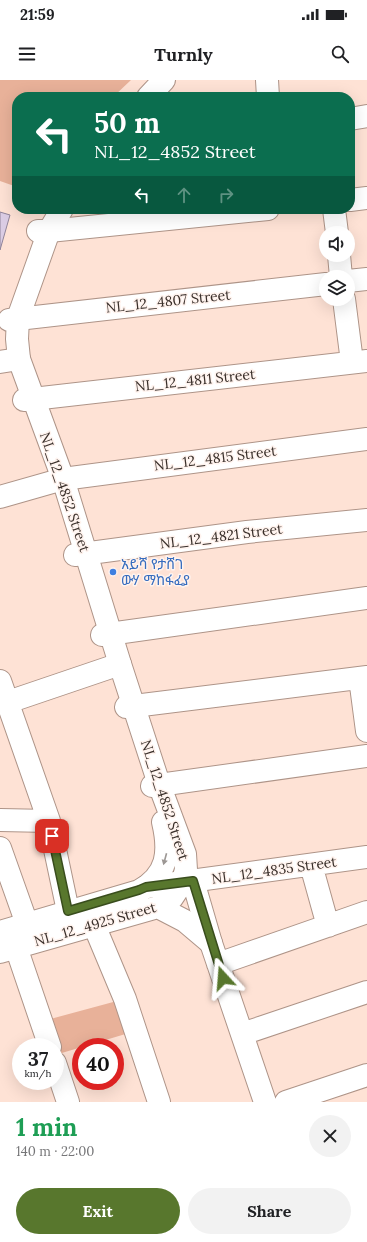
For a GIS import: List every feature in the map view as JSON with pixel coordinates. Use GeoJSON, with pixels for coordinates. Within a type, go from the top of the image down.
{"type":"FeatureCollection","features":[{"type":"Feature","properties":{"kind":"street"},"geometry":{"type":"LineString","coordinates":[[139,92],[150,80]]}},
{"type":"Feature","properties":{"kind":"street"},"geometry":{"type":"LineString","coordinates":[[153,92],[164,80]]}},
{"type":"Feature","properties":{"kind":"street"},"geometry":{"type":"LineString","coordinates":[[267,80],[268,92]]}},
{"type":"Feature","properties":{"kind":"street"},"geometry":{"type":"LineString","coordinates":[[355,117],[367,116]]}},
{"type":"Feature","properties":{"kind":"street"},"geometry":{"type":"LineString","coordinates":[[355,199],[367,198]]}},
{"type":"Feature","properties":{"kind":"street","name":"NL_12_4852 Street"},"geometry":{"type":"LineString","coordinates":[[47,214],[43,231],[14,319],[17,338],[10,360],[28,399],[59,480],[116,666],[156,785],[185,854],[187,882],[146,887]]}},
{"type":"Feature","properties":{"kind":"street","name":"NL_12_4852 Street"},"geometry":{"type":"LineString","coordinates":[[43,231],[58,214]]}},
{"type":"Feature","properties":{"kind":"street"},"geometry":{"type":"LineString","coordinates":[[43,231],[217,214]]}},
{"type":"Feature","properties":{"kind":"street"},"geometry":{"type":"LineString","coordinates":[[335,214],[336,226]]}},
{"type":"Feature","properties":{"kind":"street"},"geometry":{"type":"LineString","coordinates":[[355,280],[367,278]]}},
{"type":"Feature","properties":{"kind":"street","name":"NL_12_4807 Street"},"geometry":{"type":"LineString","coordinates":[[14,319],[319,285]]}},
{"type":"Feature","properties":{"kind":"street"},"geometry":{"type":"LineString","coordinates":[[346,306],[360,361]]}},
{"type":"Feature","properties":{"kind":"street","name":"NL_12_4811 Street"},"geometry":{"type":"LineString","coordinates":[[28,399],[360,361]]}},
{"type":"Feature","properties":{"kind":"street","name":"NL_12_4815 Street"},"geometry":{"type":"LineString","coordinates":[[0,497],[59,480],[367,439]]}},
{"type":"Feature","properties":{"kind":"street","name":"NL_12_4821 Street"},"geometry":{"type":"LineString","coordinates":[[81,554],[247,532],[367,520]]}},
{"type":"Feature","properties":{"kind":"street"},"geometry":{"type":"LineString","coordinates":[[106,634],[367,598]]}},
{"type":"Feature","properties":{"kind":"street"},"geometry":{"type":"LineString","coordinates":[[8,702],[116,666]]}},
{"type":"Feature","properties":{"kind":"street"},"geometry":{"type":"LineString","coordinates":[[130,707],[364,677],[367,731]]}},
{"type":"Feature","properties":{"kind":"street"},"geometry":{"type":"LineString","coordinates":[[0,681],[49,821],[68,911]]}},
{"type":"Feature","properties":{"kind":"street"},"geometry":{"type":"LineString","coordinates":[[156,785],[367,756]]}},
{"type":"Feature","properties":{"kind":"street","name":"NL_12_4852 Street"},"geometry":{"type":"LineString","coordinates":[[146,887],[161,873],[167,851],[167,838],[156,785]]}},
{"type":"Feature","properties":{"kind":"street"},"geometry":{"type":"LineString","coordinates":[[0,820],[49,821]]}},
{"type":"Feature","properties":{"kind":"street"},"geometry":{"type":"LineString","coordinates":[[0,848],[26,924]]}},
{"type":"Feature","properties":{"kind":"street","name":"NL_12_4835 Street"},"geometry":{"type":"LineString","coordinates":[[187,882],[367,857]]}},
{"type":"Feature","properties":{"kind":"street"},"geometry":{"type":"LineString","coordinates":[[311,865],[328,926]]}},
{"type":"Feature","properties":{"kind":"street"},"geometry":{"type":"LineString","coordinates":[[187,882],[211,943],[265,1102]]}},
{"type":"Feature","properties":{"kind":"street","name":"NL_12_4925 Street"},"geometry":{"type":"LineString","coordinates":[[8,949],[158,907],[172,898],[187,882]]}},
{"type":"Feature","properties":{"kind":"street","name":"NL_12_4925 Street"},"geometry":{"type":"LineString","coordinates":[[0,932],[146,887]]}},
{"type":"Feature","properties":{"kind":"street"},"geometry":{"type":"LineString","coordinates":[[158,907],[184,920],[211,943]]}},
{"type":"Feature","properties":{"kind":"street"},"geometry":{"type":"LineString","coordinates":[[218,964],[367,912]]}},
{"type":"Feature","properties":{"kind":"street"},"geometry":{"type":"LineString","coordinates":[[94,926],[125,999],[159,1102]]}},
{"type":"Feature","properties":{"kind":"street"},"geometry":{"type":"LineString","coordinates":[[8,949],[46,1038]]}},
{"type":"Feature","properties":{"kind":"street"},"geometry":{"type":"LineString","coordinates":[[242,1034],[367,992]]}},
{"type":"Feature","properties":{"kind":"street"},"geometry":{"type":"LineString","coordinates":[[286,1102],[367,1075]]}},
{"type":"Feature","properties":{"kind":"street"},"geometry":{"type":"LineString","coordinates":[[64,1090],[68,1102]]}},
{"type":"Feature","properties":{"kind":"shaded area"},"geometry":{"type":"Polygon","coordinates":[[[0,80],[131,80],[118,92],[12,92],[12,185],[0,181],[0,80]]]}},
{"type":"Feature","properties":{"kind":"shaded area"},"geometry":{"type":"Polygon","coordinates":[[[128,998],[139,1030],[112,1038],[72,1038],[72,1050],[64,1052],[64,1038],[49,1038],[43,1021],[128,998]]]}},
{"type":"Feature","properties":{"kind":"building"},"geometry":{"type":"Polygon","coordinates":[[[0,212],[10,215],[0,250],[0,212]]]}},
{"type":"Feature","properties":{"kind":"place","name":"አይሻ የታሸገ ውሃ ማከፋፈያ"},"geometry":{"type":"Point","coordinates":[113,572]}},
{"type":"Feature","properties":{"kind":"route"},"geometry":{"type":"LineString","coordinates":[[52,836],[68,911],[146,887],[193,881],[223,978]]}}]}
